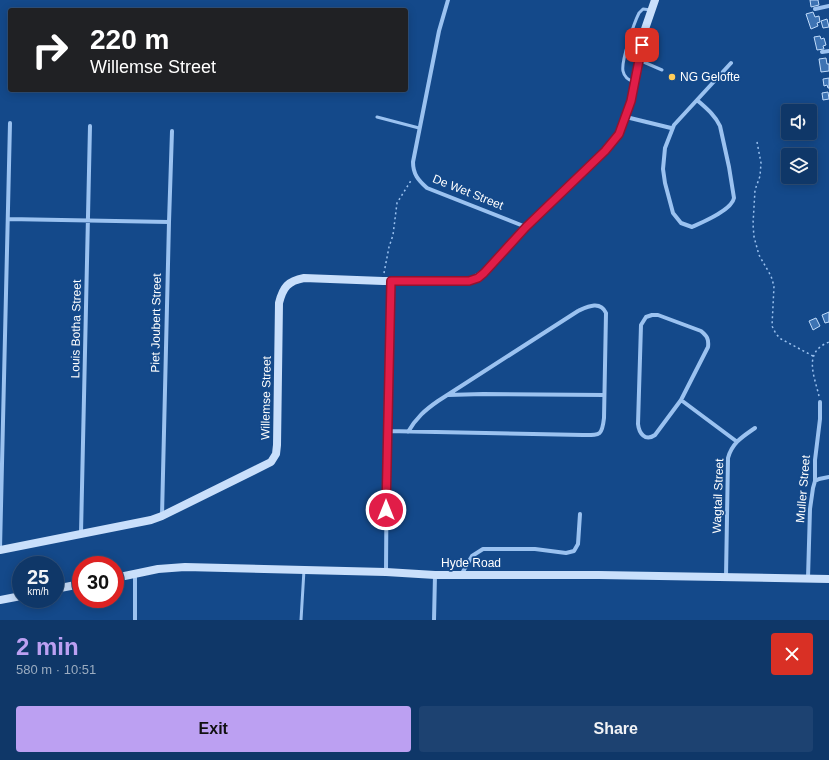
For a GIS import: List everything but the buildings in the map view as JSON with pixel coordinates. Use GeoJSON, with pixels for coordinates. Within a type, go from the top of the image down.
{"type":"FeatureCollection","features":[{"type":"Feature","properties":{"kind":"street"},"geometry":{"type":"LineString","coordinates":[[414,174],[413,162],[419,128],[439,31],[448,0]]}},
{"type":"Feature","properties":{"kind":"street","name":"Willemse Street"},"geometry":{"type":"LineString","coordinates":[[0,550],[81,533],[142,523],[162,516],[271,462],[278,446],[279,303],[285,287],[292,281],[304,278],[387,281],[469,281],[478,278],[526,227],[613,142],[619,134],[626,116],[635,82],[645,29],[656,0]]}},
{"type":"Feature","properties":{"kind":"street"},"geometry":{"type":"LineString","coordinates":[[815,9],[829,6]]}},
{"type":"Feature","properties":{"kind":"street"},"geometry":{"type":"LineString","coordinates":[[822,52],[829,51]]}},
{"type":"Feature","properties":{"kind":"street"},"geometry":{"type":"LineString","coordinates":[[697,100],[711,113],[720,126],[734,198],[728,207],[692,227],[683,225],[678,221],[672,209],[663,169],[665,148],[671,128],[731,63]]}},
{"type":"Feature","properties":{"kind":"street"},"geometry":{"type":"LineString","coordinates":[[626,116],[671,128]]}},
{"type":"Feature","properties":{"kind":"street"},"geometry":{"type":"LineString","coordinates":[[0,550],[10,123]]}},
{"type":"Feature","properties":{"kind":"street","name":"Louis Botha Street"},"geometry":{"type":"LineString","coordinates":[[81,533],[90,126]]}},
{"type":"Feature","properties":{"kind":"street","name":"Piet Joubert Street"},"geometry":{"type":"LineString","coordinates":[[162,516],[168,222],[172,131]]}},
{"type":"Feature","properties":{"kind":"street","name":"De Wet Street"},"geometry":{"type":"LineString","coordinates":[[414,174],[427,188],[526,227]]}},
{"type":"Feature","properties":{"kind":"street"},"geometry":{"type":"LineString","coordinates":[[8,219],[168,222]]}},
{"type":"Feature","properties":{"kind":"street"},"geometry":{"type":"LineString","coordinates":[[386,572],[387,281]]}},
{"type":"Feature","properties":{"kind":"street"},"geometry":{"type":"LineString","coordinates":[[387,431],[408,432],[596,435],[602,430],[606,313],[604,309],[597,305],[592,305],[578,311],[438,401],[414,422],[408,432]]}},
{"type":"Feature","properties":{"kind":"street"},"geometry":{"type":"LineString","coordinates":[[658,315],[701,332],[706,335],[709,340],[708,347],[681,400],[652,437],[645,438],[640,434],[638,424],[641,324],[646,317],[658,315]]}},
{"type":"Feature","properties":{"kind":"street"},"geometry":{"type":"LineString","coordinates":[[448,395],[604,395]]}},
{"type":"Feature","properties":{"kind":"street"},"geometry":{"type":"LineString","coordinates":[[681,400],[736,441],[755,428]]}},
{"type":"Feature","properties":{"kind":"street","name":"Muller Street"},"geometry":{"type":"LineString","coordinates":[[808,578],[810,509],[815,481],[815,460],[820,418],[820,402]]}},
{"type":"Feature","properties":{"kind":"street","name":"Wagtail Street"},"geometry":{"type":"LineString","coordinates":[[726,577],[728,458],[736,441]]}},
{"type":"Feature","properties":{"kind":"street"},"geometry":{"type":"LineString","coordinates":[[815,481],[829,477]]}},
{"type":"Feature","properties":{"kind":"street"},"geometry":{"type":"LineString","coordinates":[[460,575],[472,556],[483,549],[534,549],[566,553],[574,552],[578,544],[580,514]]}},
{"type":"Feature","properties":{"kind":"street","name":"Hyde Road"},"geometry":{"type":"LineString","coordinates":[[124,576],[158,569],[185,567],[386,572],[435,575],[600,575],[829,579]]}},
{"type":"Feature","properties":{"kind":"street"},"geometry":{"type":"LineString","coordinates":[[134,620],[135,574]]}},
{"type":"Feature","properties":{"kind":"street"},"geometry":{"type":"LineString","coordinates":[[434,620],[435,575]]}},
{"type":"Feature","properties":{"kind":"street"},"geometry":{"type":"LineString","coordinates":[[0,600],[12,598]]}},
{"type":"Feature","properties":{"kind":"lane"},"geometry":{"type":"LineString","coordinates":[[635,82],[625,76],[623,72],[623,63],[639,13],[643,9],[651,10]]}},
{"type":"Feature","properties":{"kind":"lane"},"geometry":{"type":"LineString","coordinates":[[639,60],[662,70]]}},
{"type":"Feature","properties":{"kind":"lane"},"geometry":{"type":"LineString","coordinates":[[377,117],[419,128]]}},
{"type":"Feature","properties":{"kind":"lane"},"geometry":{"type":"LineString","coordinates":[[301,620],[304,570]]}},
{"type":"Feature","properties":{"kind":"path"},"geometry":{"type":"LineString","coordinates":[[757,142],[761,163],[760,176],[755,190],[753,224],[754,237],[759,255],[771,276],[774,286],[772,326],[776,334],[781,339],[813,356]]}},
{"type":"Feature","properties":{"kind":"path"},"geometry":{"type":"LineString","coordinates":[[387,281],[389,248],[393,235],[397,203],[414,174]]}},
{"type":"Feature","properties":{"kind":"path"},"geometry":{"type":"LineString","coordinates":[[820,402],[813,369],[813,356],[816,349],[829,342]]}},
{"type":"Feature","properties":{"kind":"place","name":"NG Gelofte"},"geometry":{"type":"Point","coordinates":[672,77]}},
{"type":"Feature","properties":{"kind":"route"},"geometry":{"type":"LineString","coordinates":[[386,510],[391,281],[469,281],[478,278],[484,273],[526,227],[605,151],[619,134],[631,101],[642,45]]}}]}
